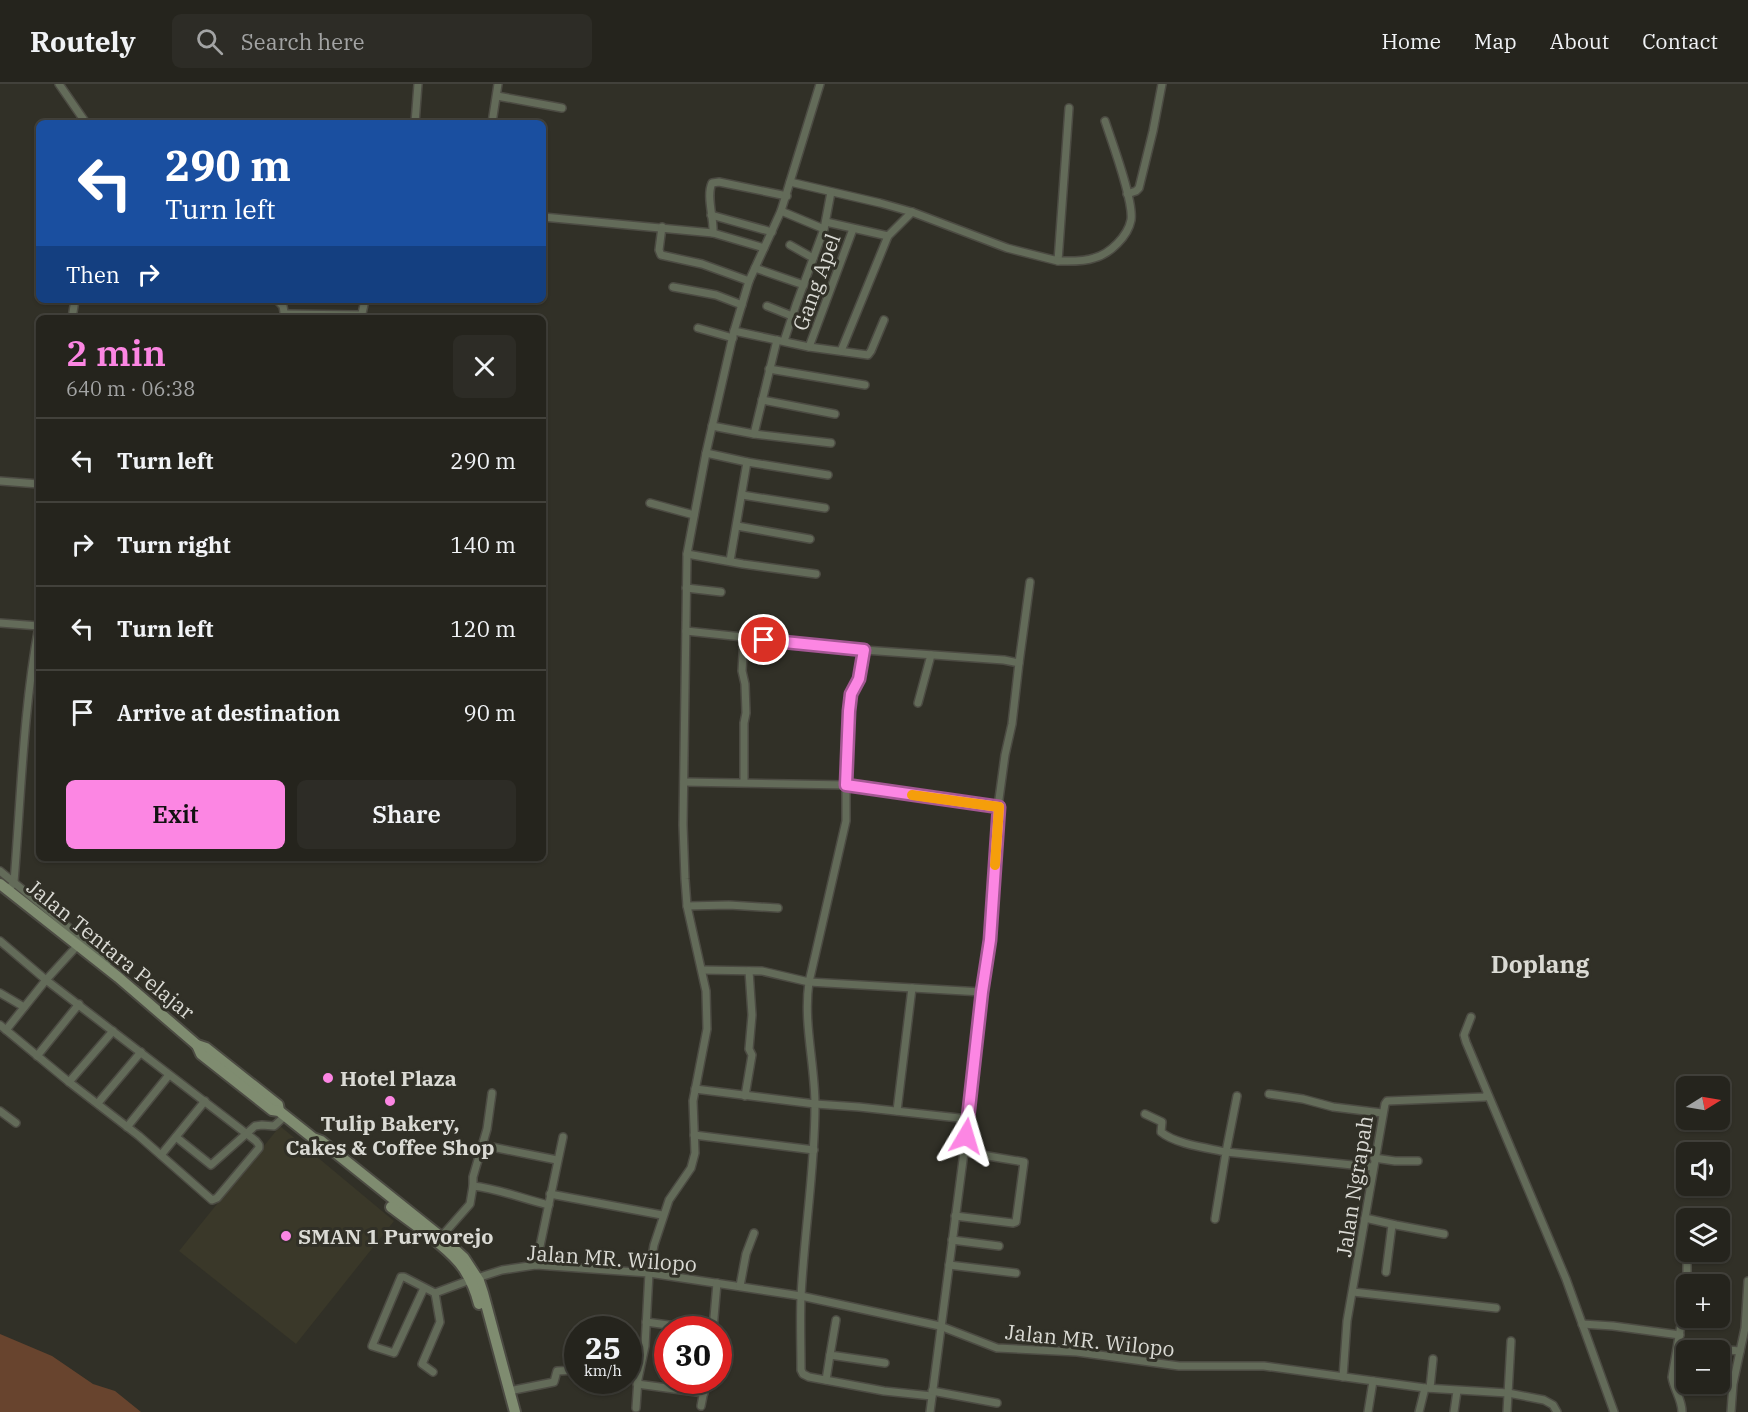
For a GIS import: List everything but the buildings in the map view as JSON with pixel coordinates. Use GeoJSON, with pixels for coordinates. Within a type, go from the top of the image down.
{"type":"FeatureCollection","features":[{"type":"Feature","properties":{"kind":"main road","name":"Jalan Tentara Pelajar"},"geometry":{"type":"LineString","coordinates":[[7,886],[197,1045],[206,1048],[278,1105],[282,1113],[313,1138],[441,1237],[466,1266]]}},
{"type":"Feature","properties":{"kind":"main road","name":"Jalan Tentara Pelajar"},"geometry":{"type":"LineString","coordinates":[[313,1138],[317,1147],[466,1266]]}},
{"type":"Feature","properties":{"kind":"main road"},"geometry":{"type":"LineString","coordinates":[[466,1266],[483,1293],[515,1412]]}},
{"type":"Feature","properties":{"kind":"main road"},"geometry":{"type":"LineString","coordinates":[[474,1279],[507,1412]]}},
{"type":"Feature","properties":{"kind":"street"},"geometry":{"type":"LineString","coordinates":[[59,84],[84,120]]}},
{"type":"Feature","properties":{"kind":"street"},"geometry":{"type":"LineString","coordinates":[[415,120],[418,84]]}},
{"type":"Feature","properties":{"kind":"street"},"geometry":{"type":"LineString","coordinates":[[493,120],[498,84]]}},
{"type":"Feature","properties":{"kind":"street"},"geometry":{"type":"LineString","coordinates":[[642,1360],[645,1346],[649,1273],[654,1245],[662,1215],[669,1200],[692,1168],[693,1101],[707,1029],[706,991],[687,906],[683,825],[687,554],[706,453],[733,334],[749,281],[787,196],[820,84]]}},
{"type":"Feature","properties":{"kind":"street"},"geometry":{"type":"LineString","coordinates":[[1127,194],[1139,188],[1162,84]]}},
{"type":"Feature","properties":{"kind":"street"},"geometry":{"type":"LineString","coordinates":[[497,96],[562,108]]}},
{"type":"Feature","properties":{"kind":"street"},"geometry":{"type":"LineString","coordinates":[[1058,261],[1069,108]]}},
{"type":"Feature","properties":{"kind":"street"},"geometry":{"type":"LineString","coordinates":[[790,182],[880,203],[1007,248],[1058,261],[1092,259],[1110,251],[1131,222],[1131,209],[1105,121]]}},
{"type":"Feature","properties":{"kind":"street"},"geometry":{"type":"LineString","coordinates":[[712,233],[710,188],[712,183],[719,182],[787,196]]}},
{"type":"Feature","properties":{"kind":"street"},"geometry":{"type":"LineString","coordinates":[[754,434],[769,369],[792,316],[825,226],[831,192]]}},
{"type":"Feature","properties":{"kind":"street"},"geometry":{"type":"LineString","coordinates":[[781,211],[825,226],[888,236]]}},
{"type":"Feature","properties":{"kind":"street"},"geometry":{"type":"LineString","coordinates":[[841,351],[888,236],[903,219],[912,213]]}},
{"type":"Feature","properties":{"kind":"street"},"geometry":{"type":"LineString","coordinates":[[711,215],[772,232]]}},
{"type":"Feature","properties":{"kind":"street"},"geometry":{"type":"LineString","coordinates":[[546,216],[712,233],[764,248]]}},
{"type":"Feature","properties":{"kind":"street"},"geometry":{"type":"LineString","coordinates":[[662,227],[659,250],[661,255],[702,264],[749,281]]}},
{"type":"Feature","properties":{"kind":"street","name":"Gang Apel"},"geometry":{"type":"LineString","coordinates":[[810,347],[853,229]]}},
{"type":"Feature","properties":{"kind":"street"},"geometry":{"type":"LineString","coordinates":[[790,245],[813,258]]}},
{"type":"Feature","properties":{"kind":"street"},"geometry":{"type":"LineString","coordinates":[[755,268],[804,285]]}},
{"type":"Feature","properties":{"kind":"street"},"geometry":{"type":"LineString","coordinates":[[673,287],[716,295],[742,305]]}},
{"type":"Feature","properties":{"kind":"street"},"geometry":{"type":"LineString","coordinates":[[767,306],[792,316]]}},
{"type":"Feature","properties":{"kind":"street"},"geometry":{"type":"LineString","coordinates":[[698,328],[781,340],[810,347],[869,354],[884,320]]}},
{"type":"Feature","properties":{"kind":"street"},"geometry":{"type":"LineString","coordinates":[[769,369],[865,384]]}},
{"type":"Feature","properties":{"kind":"street"},"geometry":{"type":"LineString","coordinates":[[762,400],[835,414]]}},
{"type":"Feature","properties":{"kind":"street"},"geometry":{"type":"LineString","coordinates":[[712,426],[754,434],[831,443]]}},
{"type":"Feature","properties":{"kind":"street"},"geometry":{"type":"LineString","coordinates":[[706,453],[828,475]]}},
{"type":"Feature","properties":{"kind":"street"},"geometry":{"type":"LineString","coordinates":[[730,561],[747,462]]}},
{"type":"Feature","properties":{"kind":"street"},"geometry":{"type":"LineString","coordinates":[[0,481],[36,484]]}},
{"type":"Feature","properties":{"kind":"street"},"geometry":{"type":"LineString","coordinates":[[742,495],[825,508]]}},
{"type":"Feature","properties":{"kind":"street"},"geometry":{"type":"LineString","coordinates":[[650,503],[694,515]]}},
{"type":"Feature","properties":{"kind":"street"},"geometry":{"type":"LineString","coordinates":[[737,526],[810,539]]}},
{"type":"Feature","properties":{"kind":"street"},"geometry":{"type":"LineString","coordinates":[[687,554],[816,573]]}},
{"type":"Feature","properties":{"kind":"street"},"geometry":{"type":"LineString","coordinates":[[930,1412],[990,940],[999,807],[1030,582]]}},
{"type":"Feature","properties":{"kind":"street"},"geometry":{"type":"LineString","coordinates":[[687,588],[721,592]]}},
{"type":"Feature","properties":{"kind":"street"},"geometry":{"type":"LineString","coordinates":[[0,623],[36,626]]}},
{"type":"Feature","properties":{"kind":"street"},"geometry":{"type":"LineString","coordinates":[[686,631],[864,650],[1019,663]]}},
{"type":"Feature","properties":{"kind":"street"},"geometry":{"type":"LineString","coordinates":[[744,637],[742,672],[745,684],[746,713],[744,782]]}},
{"type":"Feature","properties":{"kind":"street"},"geometry":{"type":"LineString","coordinates":[[7,886],[36,643]]}},
{"type":"Feature","properties":{"kind":"street"},"geometry":{"type":"LineString","coordinates":[[864,650],[859,679],[851,694],[849,711],[845,827],[806,1000],[815,1104],[814,1150],[801,1296],[801,1370],[806,1376],[886,1391],[997,1402]]}},
{"type":"Feature","properties":{"kind":"street"},"geometry":{"type":"LineString","coordinates":[[918,703],[931,655]]}},
{"type":"Feature","properties":{"kind":"street"},"geometry":{"type":"LineString","coordinates":[[684,782],[846,785],[999,807]]}},
{"type":"Feature","properties":{"kind":"street"},"geometry":{"type":"LineString","coordinates":[[0,871],[7,886],[96,950],[118,977]]}},
{"type":"Feature","properties":{"kind":"street"},"geometry":{"type":"LineString","coordinates":[[687,906],[729,905],[778,908]]}},
{"type":"Feature","properties":{"kind":"street"},"geometry":{"type":"LineString","coordinates":[[0,941],[46,980],[258,1143],[259,1148],[215,1200],[3,1027],[24,1007],[46,980],[77,946]]}},
{"type":"Feature","properties":{"kind":"street"},"geometry":{"type":"LineString","coordinates":[[702,970],[766,971],[809,982],[982,992]]}},
{"type":"Feature","properties":{"kind":"street"},"geometry":{"type":"LineString","coordinates":[[746,1096],[752,1055],[749,1049],[752,1015],[749,971]]}},
{"type":"Feature","properties":{"kind":"street"},"geometry":{"type":"LineString","coordinates":[[897,1111],[912,988]]}},
{"type":"Feature","properties":{"kind":"street"},"geometry":{"type":"LineString","coordinates":[[0,993],[24,1007]]}},
{"type":"Feature","properties":{"kind":"street"},"geometry":{"type":"LineString","coordinates":[[37,1056],[79,1004]]}},
{"type":"Feature","properties":{"kind":"street"},"geometry":{"type":"LineString","coordinates":[[1471,1017],[1465,1038],[1548,1235],[1614,1412]]}},
{"type":"Feature","properties":{"kind":"street"},"geometry":{"type":"LineString","coordinates":[[69,1082],[113,1031]]}},
{"type":"Feature","properties":{"kind":"street"},"geometry":{"type":"LineString","coordinates":[[98,1103],[141,1052]]}},
{"type":"Feature","properties":{"kind":"street"},"geometry":{"type":"LineString","coordinates":[[127,1127],[169,1075]]}},
{"type":"Feature","properties":{"kind":"street"},"geometry":{"type":"LineString","coordinates":[[695,1089],[815,1104],[968,1119]]}},
{"type":"Feature","properties":{"kind":"street"},"geometry":{"type":"LineString","coordinates":[[441,1237],[470,1204],[473,1178],[483,1145],[492,1093]]}},
{"type":"Feature","properties":{"kind":"street"},"geometry":{"type":"LineString","coordinates":[[1269,1094],[1303,1099],[1333,1107],[1382,1113]]}},
{"type":"Feature","properties":{"kind":"street","name":"Jalan Ngrapah"},"geometry":{"type":"LineString","coordinates":[[1343,1377],[1347,1322],[1372,1167],[1382,1113],[1387,1101],[1485,1097],[1487,1094]]}},
{"type":"Feature","properties":{"kind":"street"},"geometry":{"type":"LineString","coordinates":[[1215,1219],[1238,1096]]}},
{"type":"Feature","properties":{"kind":"street"},"geometry":{"type":"LineString","coordinates":[[161,1155],[205,1101]]}},
{"type":"Feature","properties":{"kind":"street"},"geometry":{"type":"LineString","coordinates":[[0,1111],[16,1123]]}},
{"type":"Feature","properties":{"kind":"street"},"geometry":{"type":"LineString","coordinates":[[176,1137],[210,1166],[257,1125],[276,1125],[282,1113]]}},
{"type":"Feature","properties":{"kind":"street"},"geometry":{"type":"LineString","coordinates":[[1145,1114],[1162,1122],[1161,1132],[1164,1134],[1184,1142],[1226,1152],[1372,1167]]}},
{"type":"Feature","properties":{"kind":"street"},"geometry":{"type":"LineString","coordinates":[[694,1135],[814,1150]]}},
{"type":"Feature","properties":{"kind":"street"},"geometry":{"type":"LineString","coordinates":[[536,1265],[563,1137]]}},
{"type":"Feature","properties":{"kind":"street"},"geometry":{"type":"LineString","coordinates":[[483,1145],[557,1160]]}},
{"type":"Feature","properties":{"kind":"street"},"geometry":{"type":"LineString","coordinates":[[955,1216],[1016,1222],[1024,1162],[964,1152]]}},
{"type":"Feature","properties":{"kind":"street"},"geometry":{"type":"LineString","coordinates":[[1374,1158],[1419,1161]]}},
{"type":"Feature","properties":{"kind":"street"},"geometry":{"type":"LineString","coordinates":[[473,1186],[492,1188],[529,1201],[549,1205]]}},
{"type":"Feature","properties":{"kind":"street"},"geometry":{"type":"LineString","coordinates":[[550,1194],[662,1215]]}},
{"type":"Feature","properties":{"kind":"street"},"geometry":{"type":"LineString","coordinates":[[1365,1218],[1444,1234]]}},
{"type":"Feature","properties":{"kind":"street"},"geometry":{"type":"LineString","coordinates":[[1386,1272],[1392,1225]]}},
{"type":"Feature","properties":{"kind":"street"},"geometry":{"type":"LineString","coordinates":[[740,1286],[746,1254],[754,1233]]}},
{"type":"Feature","properties":{"kind":"street"},"geometry":{"type":"LineString","coordinates":[[952,1240],[999,1246]]}},
{"type":"Feature","properties":{"kind":"street"},"geometry":{"type":"LineString","coordinates":[[949,1264],[1016,1273]]}},
{"type":"Feature","properties":{"kind":"street","name":"Jalan MR. Wilopo"},"geometry":{"type":"LineString","coordinates":[[435,1293],[502,1270],[536,1265],[649,1273],[801,1296],[940,1326],[997,1348],[1077,1352],[1179,1366],[1264,1366],[1427,1388],[1508,1393],[1544,1400],[1553,1405],[1557,1412]]}},
{"type":"Feature","properties":{"kind":"street"},"geometry":{"type":"LineString","coordinates":[[424,1287],[394,1353],[372,1346],[401,1278],[404,1276],[435,1293],[440,1322],[422,1364],[433,1372]]}},
{"type":"Feature","properties":{"kind":"street"},"geometry":{"type":"LineString","coordinates":[[1731,1412],[1733,1384],[1745,1328],[1748,1281]]}},
{"type":"Feature","properties":{"kind":"street"},"geometry":{"type":"LineString","coordinates":[[714,1316],[717,1283]]}},
{"type":"Feature","properties":{"kind":"street"},"geometry":{"type":"LineString","coordinates":[[1353,1292],[1496,1308]]}},
{"type":"Feature","properties":{"kind":"street"},"geometry":{"type":"LineString","coordinates":[[826,1380],[836,1320]]}},
{"type":"Feature","properties":{"kind":"street"},"geometry":{"type":"LineString","coordinates":[[646,1322],[654,1323]]}},
{"type":"Feature","properties":{"kind":"street"},"geometry":{"type":"LineString","coordinates":[[1582,1324],[1680,1335]]}},
{"type":"Feature","properties":{"kind":"street"},"geometry":{"type":"LineString","coordinates":[[1679,1340],[1681,1328]]}},
{"type":"Feature","properties":{"kind":"street"},"geometry":{"type":"LineString","coordinates":[[1507,1412],[1511,1341]]}},
{"type":"Feature","properties":{"kind":"street"},"geometry":{"type":"LineString","coordinates":[[1730,1350],[1740,1351]]}},
{"type":"Feature","properties":{"kind":"street"},"geometry":{"type":"LineString","coordinates":[[830,1355],[885,1363]]}},
{"type":"Feature","properties":{"kind":"street"},"geometry":{"type":"LineString","coordinates":[[1676,1356],[1672,1377],[1676,1392]]}},
{"type":"Feature","properties":{"kind":"street"},"geometry":{"type":"LineString","coordinates":[[1419,1412],[1433,1359]]}},
{"type":"Feature","properties":{"kind":"street"},"geometry":{"type":"LineString","coordinates":[[509,1391],[554,1382],[557,1371],[564,1371]]}},
{"type":"Feature","properties":{"kind":"street"},"geometry":{"type":"LineString","coordinates":[[1368,1412],[1373,1381]]}},
{"type":"Feature","properties":{"kind":"street"},"geometry":{"type":"LineString","coordinates":[[1454,1412],[1457,1391]]}},
{"type":"Feature","properties":{"kind":"street"},"geometry":{"type":"LineString","coordinates":[[636,1408],[637,1394]]}},
{"type":"Feature","properties":{"kind":"street"},"geometry":{"type":"LineString","coordinates":[[701,1406],[704,1394]]}},
{"type":"Feature","properties":{"kind":"street"},"geometry":{"type":"LineString","coordinates":[[1677,1394],[1682,1412]]}},
{"type":"Feature","properties":{"kind":"shaded area","name":"SMAN 1 Purworejo"},"geometry":{"type":"Polygon","coordinates":[[[280,1126],[394,1221],[296,1344],[179,1251],[280,1126]]]}},
{"type":"Feature","properties":{"kind":"shaded area"},"geometry":{"type":"Polygon","coordinates":[[[0,1334],[52,1356],[93,1384],[115,1391],[141,1412],[0,1412],[0,1334]]]}},
{"type":"Feature","properties":{"kind":"slow traffic"},"geometry":{"type":"LineString","coordinates":[[912,795],[999,807],[995,865]]}},
{"type":"Feature","properties":{"kind":"place","name":"Hotel Plaza"},"geometry":{"type":"Point","coordinates":[328,1078]}},
{"type":"Feature","properties":{"kind":"place","name":"Tulip Bakery, Cakes & Coffee Shop"},"geometry":{"type":"Point","coordinates":[390,1101]}},
{"type":"Feature","properties":{"kind":"place","name":"SMAN 1 Purworejo"},"geometry":{"type":"Point","coordinates":[286,1236]}},
{"type":"Feature","properties":{"kind":"district","name":"Doplang"},"geometry":{"type":"Point","coordinates":[1540,964]}},
{"type":"Feature","properties":{"kind":"route"},"geometry":{"type":"LineString","coordinates":[[764,640],[864,650],[859,679],[851,694],[846,785],[999,807],[990,940],[966,1136]]}}]}
